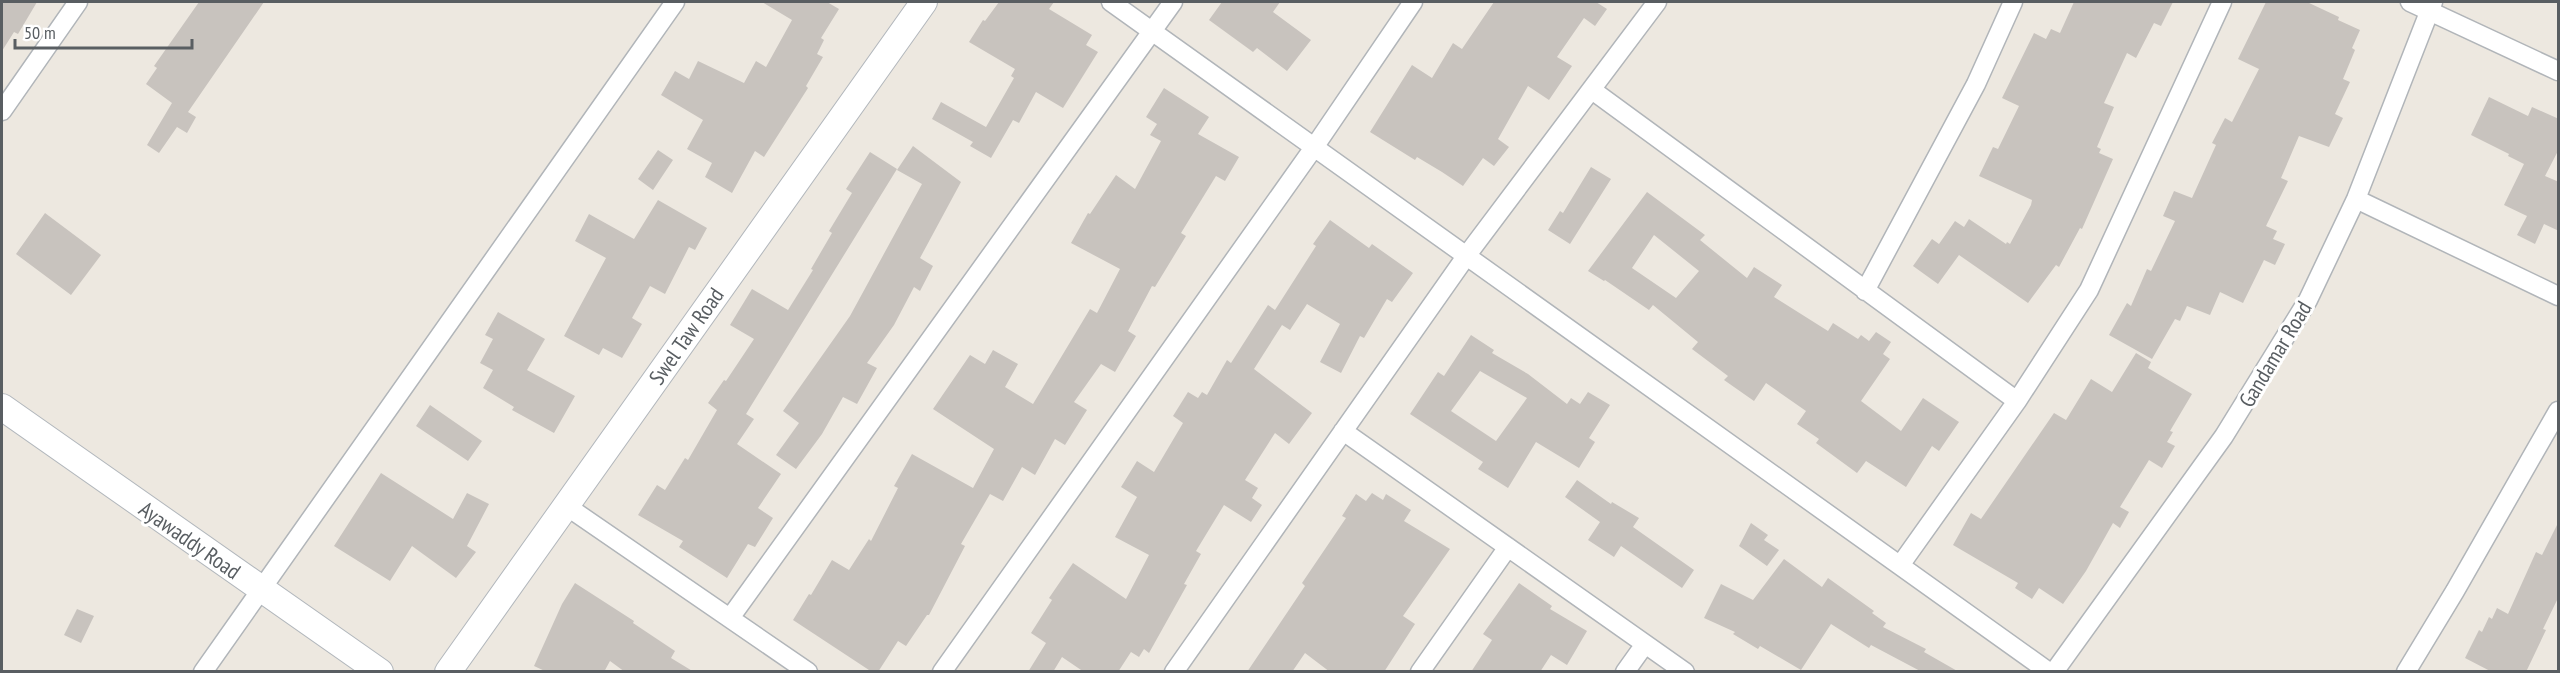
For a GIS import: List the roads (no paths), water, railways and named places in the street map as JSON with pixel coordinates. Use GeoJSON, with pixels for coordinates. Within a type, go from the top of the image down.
{"type":"FeatureCollection","features":[{"type":"Feature","properties":{"kind":"street"},"geometry":{"type":"LineString","coordinates":[[2,108],[78,2]]}},
{"type":"Feature","properties":{"kind":"street"},"geometry":{"type":"LineString","coordinates":[[203,672],[675,2]]}},
{"type":"Feature","properties":{"kind":"street","name":"Swel Taw Road"},"geometry":{"type":"LineString","coordinates":[[448,672],[924,2]]}},
{"type":"Feature","properties":{"kind":"street"},"geometry":{"type":"LineString","coordinates":[[1111,2],[1901,564],[2049,672]]}},
{"type":"Feature","properties":{"kind":"street"},"geometry":{"type":"LineString","coordinates":[[730,618],[1173,2]]}},
{"type":"Feature","properties":{"kind":"street"},"geometry":{"type":"LineString","coordinates":[[942,672],[1315,146],[1413,2]]}},
{"type":"Feature","properties":{"kind":"street"},"geometry":{"type":"LineString","coordinates":[[1174,672],[1467,255],[1657,2]]}},
{"type":"Feature","properties":{"kind":"street"},"geometry":{"type":"LineString","coordinates":[[1865,291],[1976,84],[2013,2]]}},
{"type":"Feature","properties":{"kind":"street"},"geometry":{"type":"LineString","coordinates":[[1901,564],[2018,401],[2089,290],[2222,2]]}},
{"type":"Feature","properties":{"kind":"street"},"geometry":{"type":"LineString","coordinates":[[2410,2],[2432,6],[2559,71]]}},
{"type":"Feature","properties":{"kind":"street","name":"Gandamar Road"},"geometry":{"type":"LineString","coordinates":[[2054,672],[2230,427],[2308,300],[2356,199],[2432,6]]}},
{"type":"Feature","properties":{"kind":"street"},"geometry":{"type":"LineString","coordinates":[[1592,90],[2018,401]]}},
{"type":"Feature","properties":{"kind":"street"},"geometry":{"type":"LineString","coordinates":[[2356,199],[2559,296]]}},
{"type":"Feature","properties":{"kind":"street","name":"Ayawaddy Road"},"geometry":{"type":"LineString","coordinates":[[2,407],[380,672]]}},
{"type":"Feature","properties":{"kind":"street"},"geometry":{"type":"LineString","coordinates":[[2406,672],[2559,411]]}},
{"type":"Feature","properties":{"kind":"street"},"geometry":{"type":"LineString","coordinates":[[1343,431],[1685,672]]}},
{"type":"Feature","properties":{"kind":"street"},"geometry":{"type":"LineString","coordinates":[[565,505],[808,672]]}},
{"type":"Feature","properties":{"kind":"street"},"geometry":{"type":"LineString","coordinates":[[1420,672],[1508,547]]}},
{"type":"Feature","properties":{"kind":"street"},"geometry":{"type":"LineString","coordinates":[[1625,672],[1645,644]]}}]}
